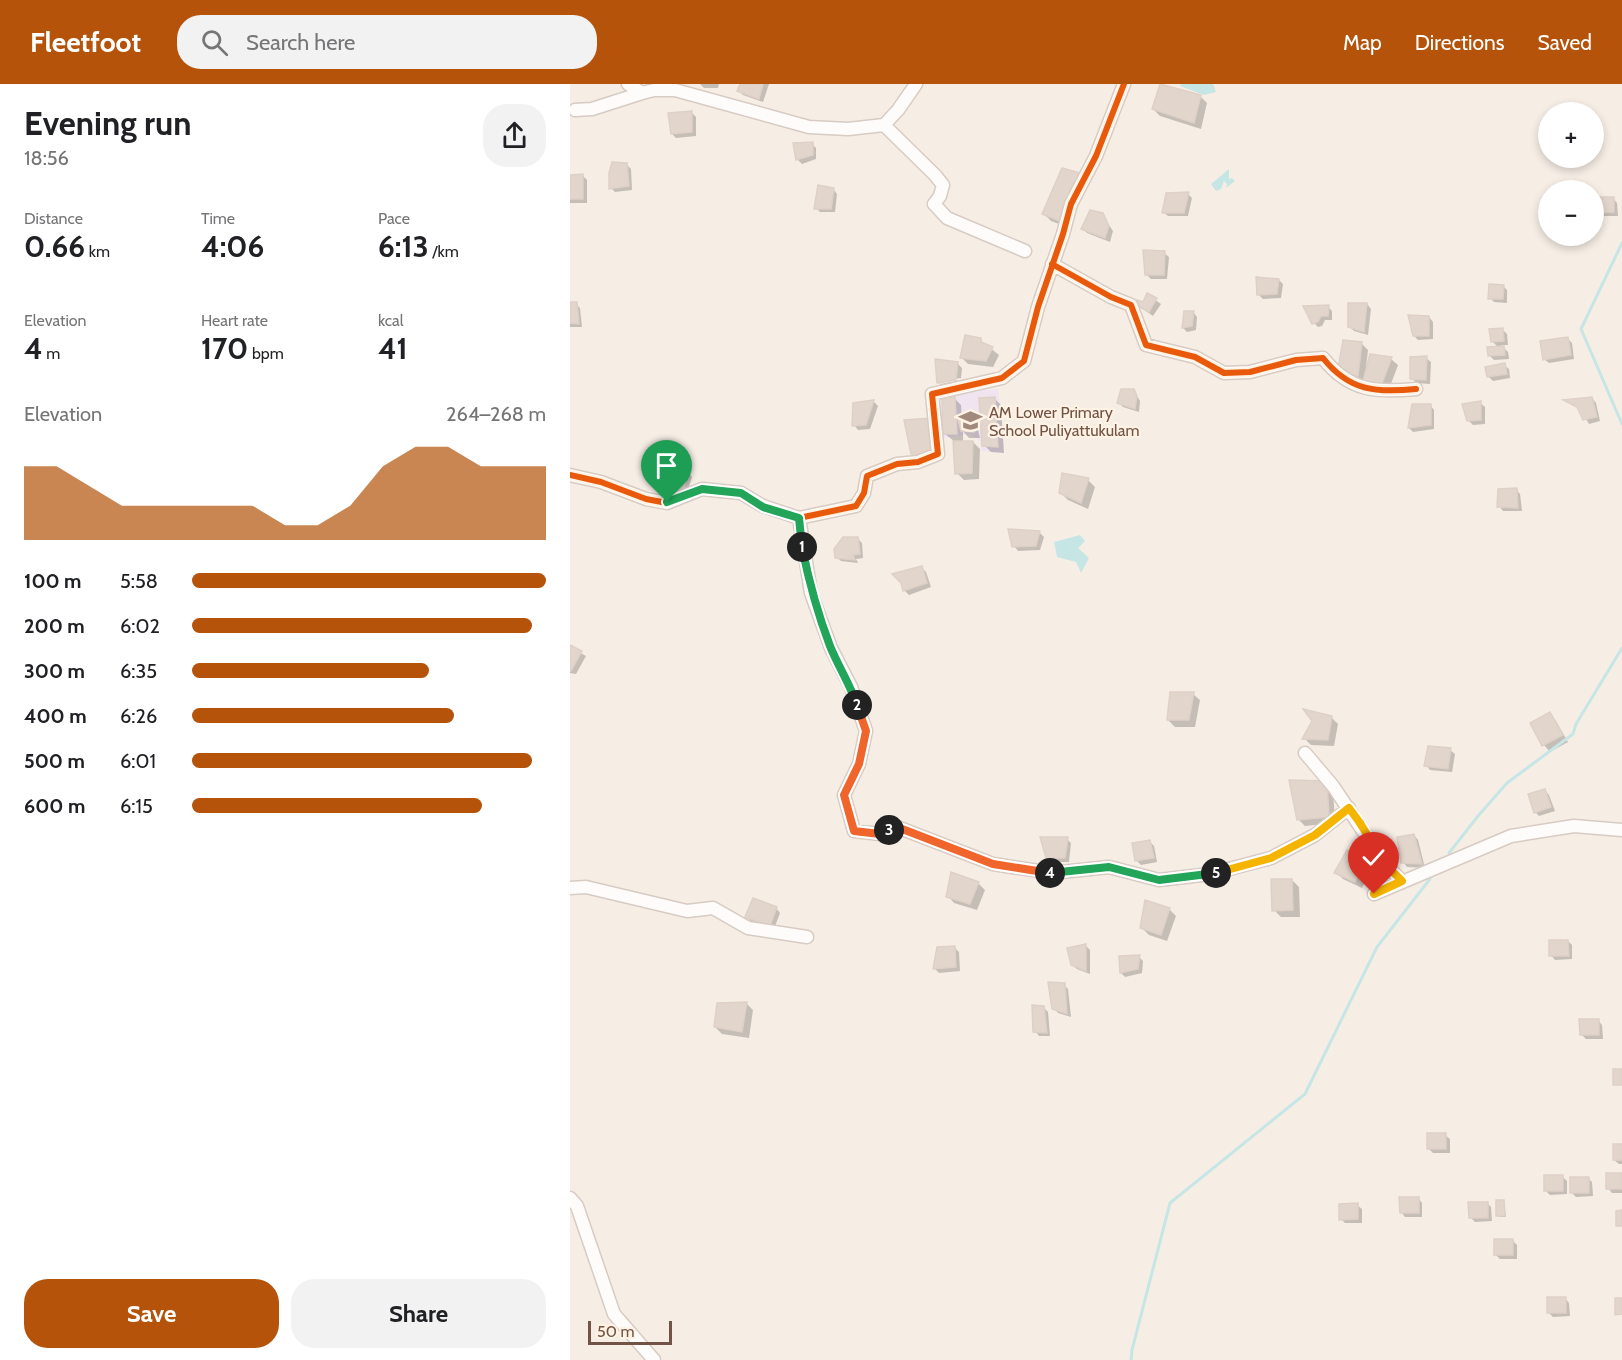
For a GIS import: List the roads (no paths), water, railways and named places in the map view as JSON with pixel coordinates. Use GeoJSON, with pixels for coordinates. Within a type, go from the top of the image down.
{"type":"FeatureCollection","features":[{"type":"Feature","properties":{"kind":"street"},"geometry":{"type":"LineString","coordinates":[[628,84],[648,91]]}},
{"type":"Feature","properties":{"kind":"street"},"geometry":{"type":"LineString","coordinates":[[575,110],[592,109],[648,91],[675,90],[809,127],[848,129],[884,125],[898,110],[916,84]]}},
{"type":"Feature","properties":{"kind":"street"},"geometry":{"type":"LineString","coordinates":[[570,475],[601,482],[646,499],[667,502],[702,489],[741,493],[763,507],[799,518],[856,506],[864,493],[867,476],[897,464],[918,462],[938,454],[932,394],[1002,378],[1023,361],[1071,204],[1096,156],[1124,84]]}},
{"type":"Feature","properties":{"kind":"street"},"geometry":{"type":"LineString","coordinates":[[884,125],[943,185],[940,196],[934,204],[947,218],[1025,251]]}},
{"type":"Feature","properties":{"kind":"street"},"geometry":{"type":"LineString","coordinates":[[1052,264],[1111,297],[1131,305],[1146,345],[1195,357],[1224,373],[1250,372],[1296,360],[1323,358],[1334,372],[1352,384],[1379,390],[1416,388]]}},
{"type":"Feature","properties":{"kind":"street"},"geometry":{"type":"LineString","coordinates":[[799,518],[812,593],[831,648],[851,687],[866,731],[859,764],[844,795],[854,831],[880,834],[897,827],[993,864],[1052,873],[1109,867],[1159,880],[1210,874],[1271,858],[1315,835],[1349,808]]}},
{"type":"Feature","properties":{"kind":"street"},"geometry":{"type":"LineString","coordinates":[[1305,753],[1349,808],[1385,864],[1402,881]]}},
{"type":"Feature","properties":{"kind":"street"},"geometry":{"type":"LineString","coordinates":[[1374,894],[1512,836],[1574,826],[1622,830]]}},
{"type":"Feature","properties":{"kind":"street"},"geometry":{"type":"LineString","coordinates":[[570,888],[586,886],[687,911],[713,908],[748,928],[807,937]]}},
{"type":"Feature","properties":{"kind":"street"},"geometry":{"type":"LineString","coordinates":[[570,1198],[577,1206],[615,1314],[654,1360]]}},
{"type":"Feature","properties":{"kind":"water"},"geometry":{"type":"Polygon","coordinates":[[[1181,84],[1213,84],[1216,92],[1204,95],[1180,86],[1181,84]]]}},
{"type":"Feature","properties":{"kind":"water"},"geometry":{"type":"Polygon","coordinates":[[[1229,169],[1229,179],[1232,178],[1235,181],[1226,188],[1227,184],[1224,181],[1221,189],[1216,191],[1211,184],[1229,169]]]}},
{"type":"Feature","properties":{"kind":"water"},"geometry":{"type":"Polygon","coordinates":[[[1080,535],[1085,541],[1078,548],[1089,558],[1081,573],[1076,562],[1057,557],[1054,542],[1080,535]]]}},
{"type":"Feature","properties":{"kind":"waterway"},"geometry":{"type":"LineString","coordinates":[[1622,243],[1581,329],[1622,424]]}},
{"type":"Feature","properties":{"kind":"waterway"},"geometry":{"type":"LineString","coordinates":[[1449,853],[1507,783],[1573,734],[1576,724],[1622,648]]}},
{"type":"Feature","properties":{"kind":"waterway"},"geometry":{"type":"LineString","coordinates":[[1131,1360],[1170,1203],[1305,1094],[1377,947],[1430,879]]}},
{"type":"Feature","properties":{"kind":"place","name":"AM Lower Primary School Puliyattukulam"},"geometry":{"type":"Point","coordinates":[971,421]}}]}
